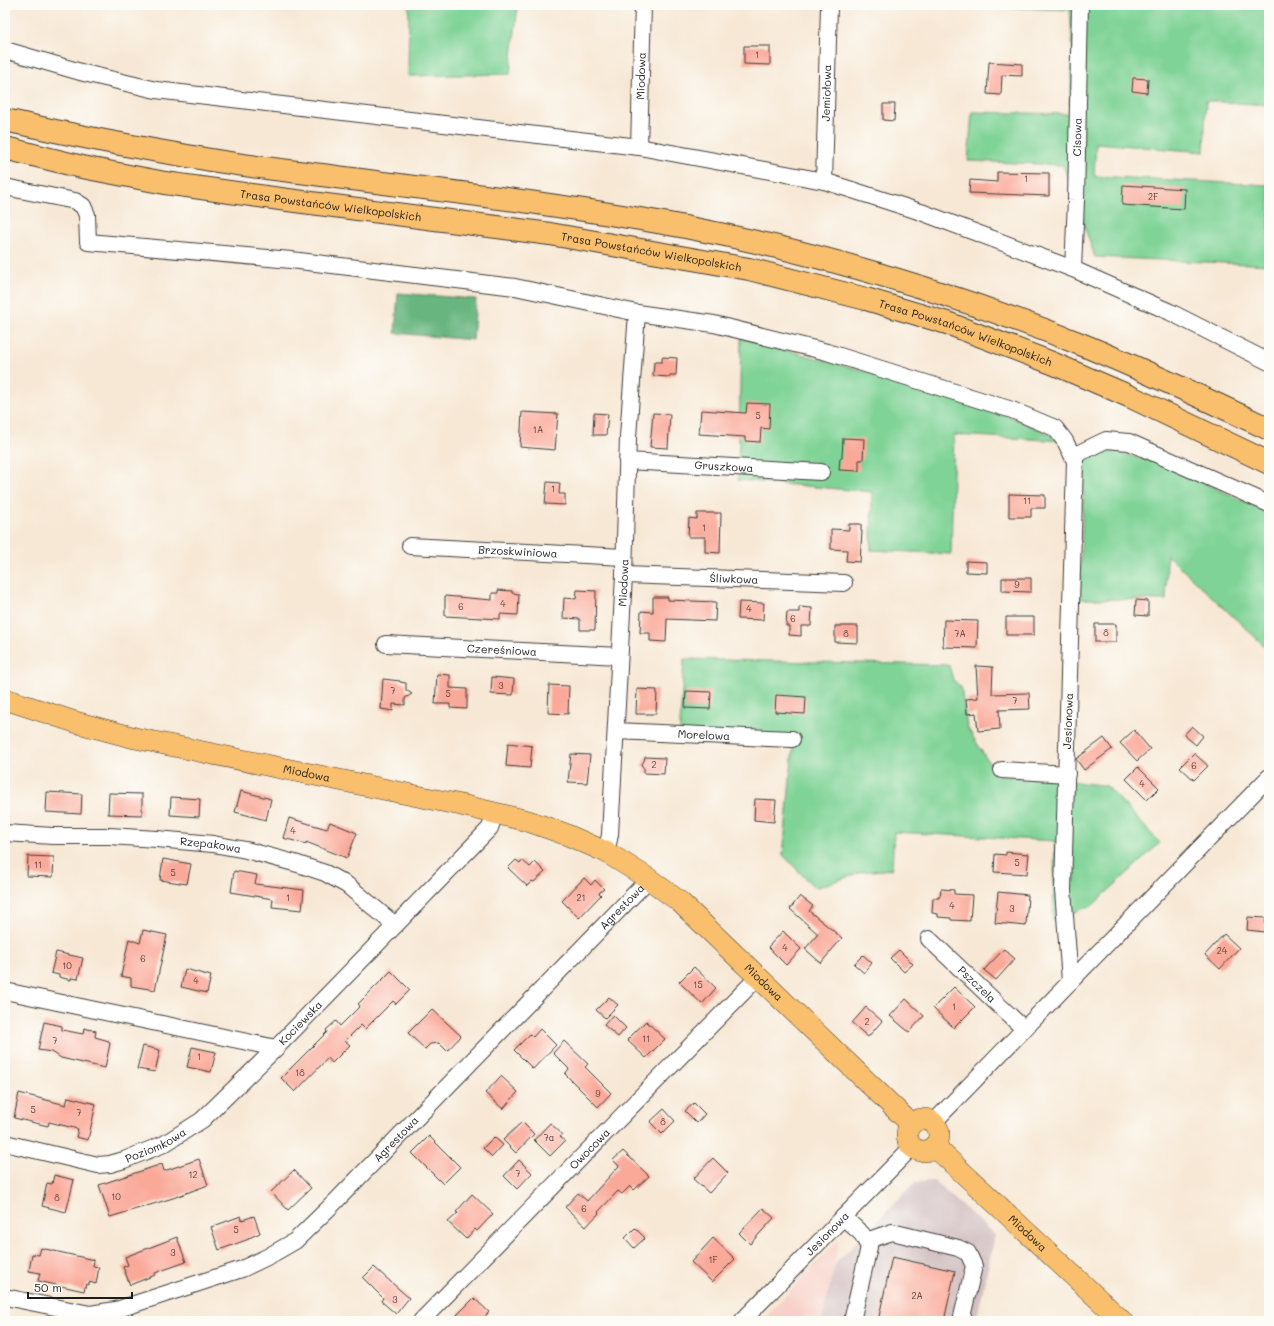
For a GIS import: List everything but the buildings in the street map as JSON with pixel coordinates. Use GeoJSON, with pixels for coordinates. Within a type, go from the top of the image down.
{"type":"FeatureCollection","features":[{"type":"Feature","properties":{"kind":"highway"},"geometry":{"type":"LineString","coordinates":[[5,120],[81,137],[207,160],[563,207],[682,227],[801,253],[882,274],[984,308],[1083,345],[1166,380],[1269,430]]}},
{"type":"Feature","properties":{"kind":"highway","name":"Trasa Powstańców Wielkopolskich"},"geometry":{"type":"LineString","coordinates":[[5,148],[82,167],[165,183],[280,200],[550,234],[756,271],[866,299],[954,326],[1052,363],[1132,397],[1269,463]]}},
{"type":"Feature","properties":{"kind":"main road","name":"Miodowa"},"geometry":{"type":"LineString","coordinates":[[5,699],[75,722],[135,738],[462,805],[528,821],[606,852],[649,879],[680,902],[911,1124]]}},
{"type":"Feature","properties":{"kind":"main road"},"geometry":{"type":"LineString","coordinates":[[922,1119],[933,1123],[937,1128],[938,1135],[934,1146],[923,1151],[912,1147],[908,1142],[907,1135],[911,1124],[916,1120],[922,1119]]}},
{"type":"Feature","properties":{"kind":"main road","name":"Miodowa"},"geometry":{"type":"LineString","coordinates":[[934,1146],[1122,1321]]}},
{"type":"Feature","properties":{"kind":"street","name":"Miodowa"},"geometry":{"type":"LineString","coordinates":[[639,147],[643,5]]}},
{"type":"Feature","properties":{"kind":"street","name":"Jemiołowa"},"geometry":{"type":"LineString","coordinates":[[824,181],[829,5]]}},
{"type":"Feature","properties":{"kind":"street","name":"Cisowa"},"geometry":{"type":"LineString","coordinates":[[1073,269],[1080,5]]}},
{"type":"Feature","properties":{"kind":"street"},"geometry":{"type":"LineString","coordinates":[[5,50],[84,73],[156,90],[639,147],[824,181],[921,212],[1073,269],[1170,312],[1269,362]]}},
{"type":"Feature","properties":{"kind":"street"},"geometry":{"type":"LineString","coordinates":[[5,187],[75,201],[83,206],[88,215],[88,242],[291,260],[515,287],[637,313],[714,324],[827,352],[1012,410],[1055,428],[1066,441],[1074,459],[1106,440],[1128,442],[1269,504]]}},
{"type":"Feature","properties":{"kind":"street","name":"Miodowa"},"geometry":{"type":"LineString","coordinates":[[606,852],[610,834],[616,731],[624,575],[627,461],[637,313]]}},
{"type":"Feature","properties":{"kind":"street","name":"Jesionowa"},"geometry":{"type":"LineString","coordinates":[[1070,981],[1063,890],[1074,459]]}},
{"type":"Feature","properties":{"kind":"street","name":"Gruszkowa"},"geometry":{"type":"LineString","coordinates":[[627,461],[821,472]]}},
{"type":"Feature","properties":{"kind":"street","name":"Brzoskwiniowa"},"geometry":{"type":"LineString","coordinates":[[410,546],[624,557]]}},
{"type":"Feature","properties":{"kind":"street","name":"Śliwkowa"},"geometry":{"type":"LineString","coordinates":[[624,575],[844,583]]}},
{"type":"Feature","properties":{"kind":"street","name":"Czereśniowa"},"geometry":{"type":"LineString","coordinates":[[386,644],[619,656]]}},
{"type":"Feature","properties":{"kind":"street","name":"Morelowa"},"geometry":{"type":"LineString","coordinates":[[616,731],[792,739]]}},
{"type":"Feature","properties":{"kind":"street"},"geometry":{"type":"LineString","coordinates":[[1002,770],[1067,774]]}},
{"type":"Feature","properties":{"kind":"street"},"geometry":{"type":"LineString","coordinates":[[933,1123],[1269,777]]}},
{"type":"Feature","properties":{"kind":"street","name":"Kociewska"},"geometry":{"type":"LineString","coordinates":[[5,991],[276,1048],[490,828],[495,813]]}},
{"type":"Feature","properties":{"kind":"street","name":"Rzepakowa"},"geometry":{"type":"LineString","coordinates":[[5,833],[158,839],[213,844],[246,850],[326,873],[347,885],[395,925]]}},
{"type":"Feature","properties":{"kind":"street","name":"Agrestowa"},"geometry":{"type":"LineString","coordinates":[[89,1318],[242,1269],[295,1241],[332,1205],[649,879]]}},
{"type":"Feature","properties":{"kind":"street","name":"Pszczela"},"geometry":{"type":"LineString","coordinates":[[929,939],[1024,1029]]}},
{"type":"Feature","properties":{"kind":"street","name":"Owocowa"},"geometry":{"type":"LineString","coordinates":[[421,1321],[758,977]]}},
{"type":"Feature","properties":{"kind":"street","name":"Poziomkowa"},"geometry":{"type":"LineString","coordinates":[[5,1143],[98,1165],[110,1164],[124,1160],[164,1144],[202,1120],[276,1048]]}},
{"type":"Feature","properties":{"kind":"street","name":"Jesionowa"},"geometry":{"type":"LineString","coordinates":[[742,1321],[912,1147]]}},
{"type":"Feature","properties":{"kind":"street"},"geometry":{"type":"LineString","coordinates":[[842,1218],[862,1234],[869,1247],[852,1321]]}},
{"type":"Feature","properties":{"kind":"street"},"geometry":{"type":"LineString","coordinates":[[866,1241],[892,1232],[958,1248],[968,1253],[974,1266],[962,1321]]}},
{"type":"Feature","properties":{"kind":"street"},"geometry":{"type":"LineString","coordinates":[[5,1297],[89,1318]]}},
{"type":"Feature","properties":{"kind":"shaded area"},"geometry":{"type":"Polygon","coordinates":[[[934,1181],[995,1235],[976,1321],[822,1321],[835,1264],[915,1182],[934,1181]]]}},
{"type":"Feature","properties":{"kind":"shaded area"},"geometry":{"type":"Polygon","coordinates":[[[839,1239],[823,1321],[762,1321],[839,1239]]]}},
{"type":"Feature","properties":{"kind":"green space"},"geometry":{"type":"Polygon","coordinates":[[[409,5],[518,5],[510,74],[408,76],[409,5]]]}},
{"type":"Feature","properties":{"kind":"green space"},"geometry":{"type":"Polygon","coordinates":[[[973,5],[1269,5],[1269,105],[1206,101],[1204,152],[1096,143],[1094,176],[1269,185],[1269,265],[1095,257],[1063,165],[968,161],[972,112],[1069,114],[1073,54],[1070,10],[973,5]]]}},
{"type":"Feature","properties":{"kind":"green space"},"geometry":{"type":"Polygon","coordinates":[[[398,293],[476,299],[473,340],[395,333],[398,293]]]}},
{"type":"Feature","properties":{"kind":"green space"},"geometry":{"type":"Polygon","coordinates":[[[741,338],[970,399],[1065,441],[954,435],[951,554],[871,550],[872,492],[738,480],[741,338]]]}},
{"type":"Feature","properties":{"kind":"green space"},"geometry":{"type":"Polygon","coordinates":[[[1114,451],[1167,466],[1269,513],[1269,650],[1167,555],[1166,600],[1079,599],[1085,459],[1114,451]]]}},
{"type":"Feature","properties":{"kind":"green space"},"geometry":{"type":"Polygon","coordinates":[[[684,659],[949,665],[953,680],[961,687],[967,727],[997,776],[1054,779],[1107,786],[1160,843],[1093,905],[1053,920],[1055,841],[894,832],[892,869],[862,872],[815,888],[783,855],[793,747],[679,742],[684,659]]]}}]}
